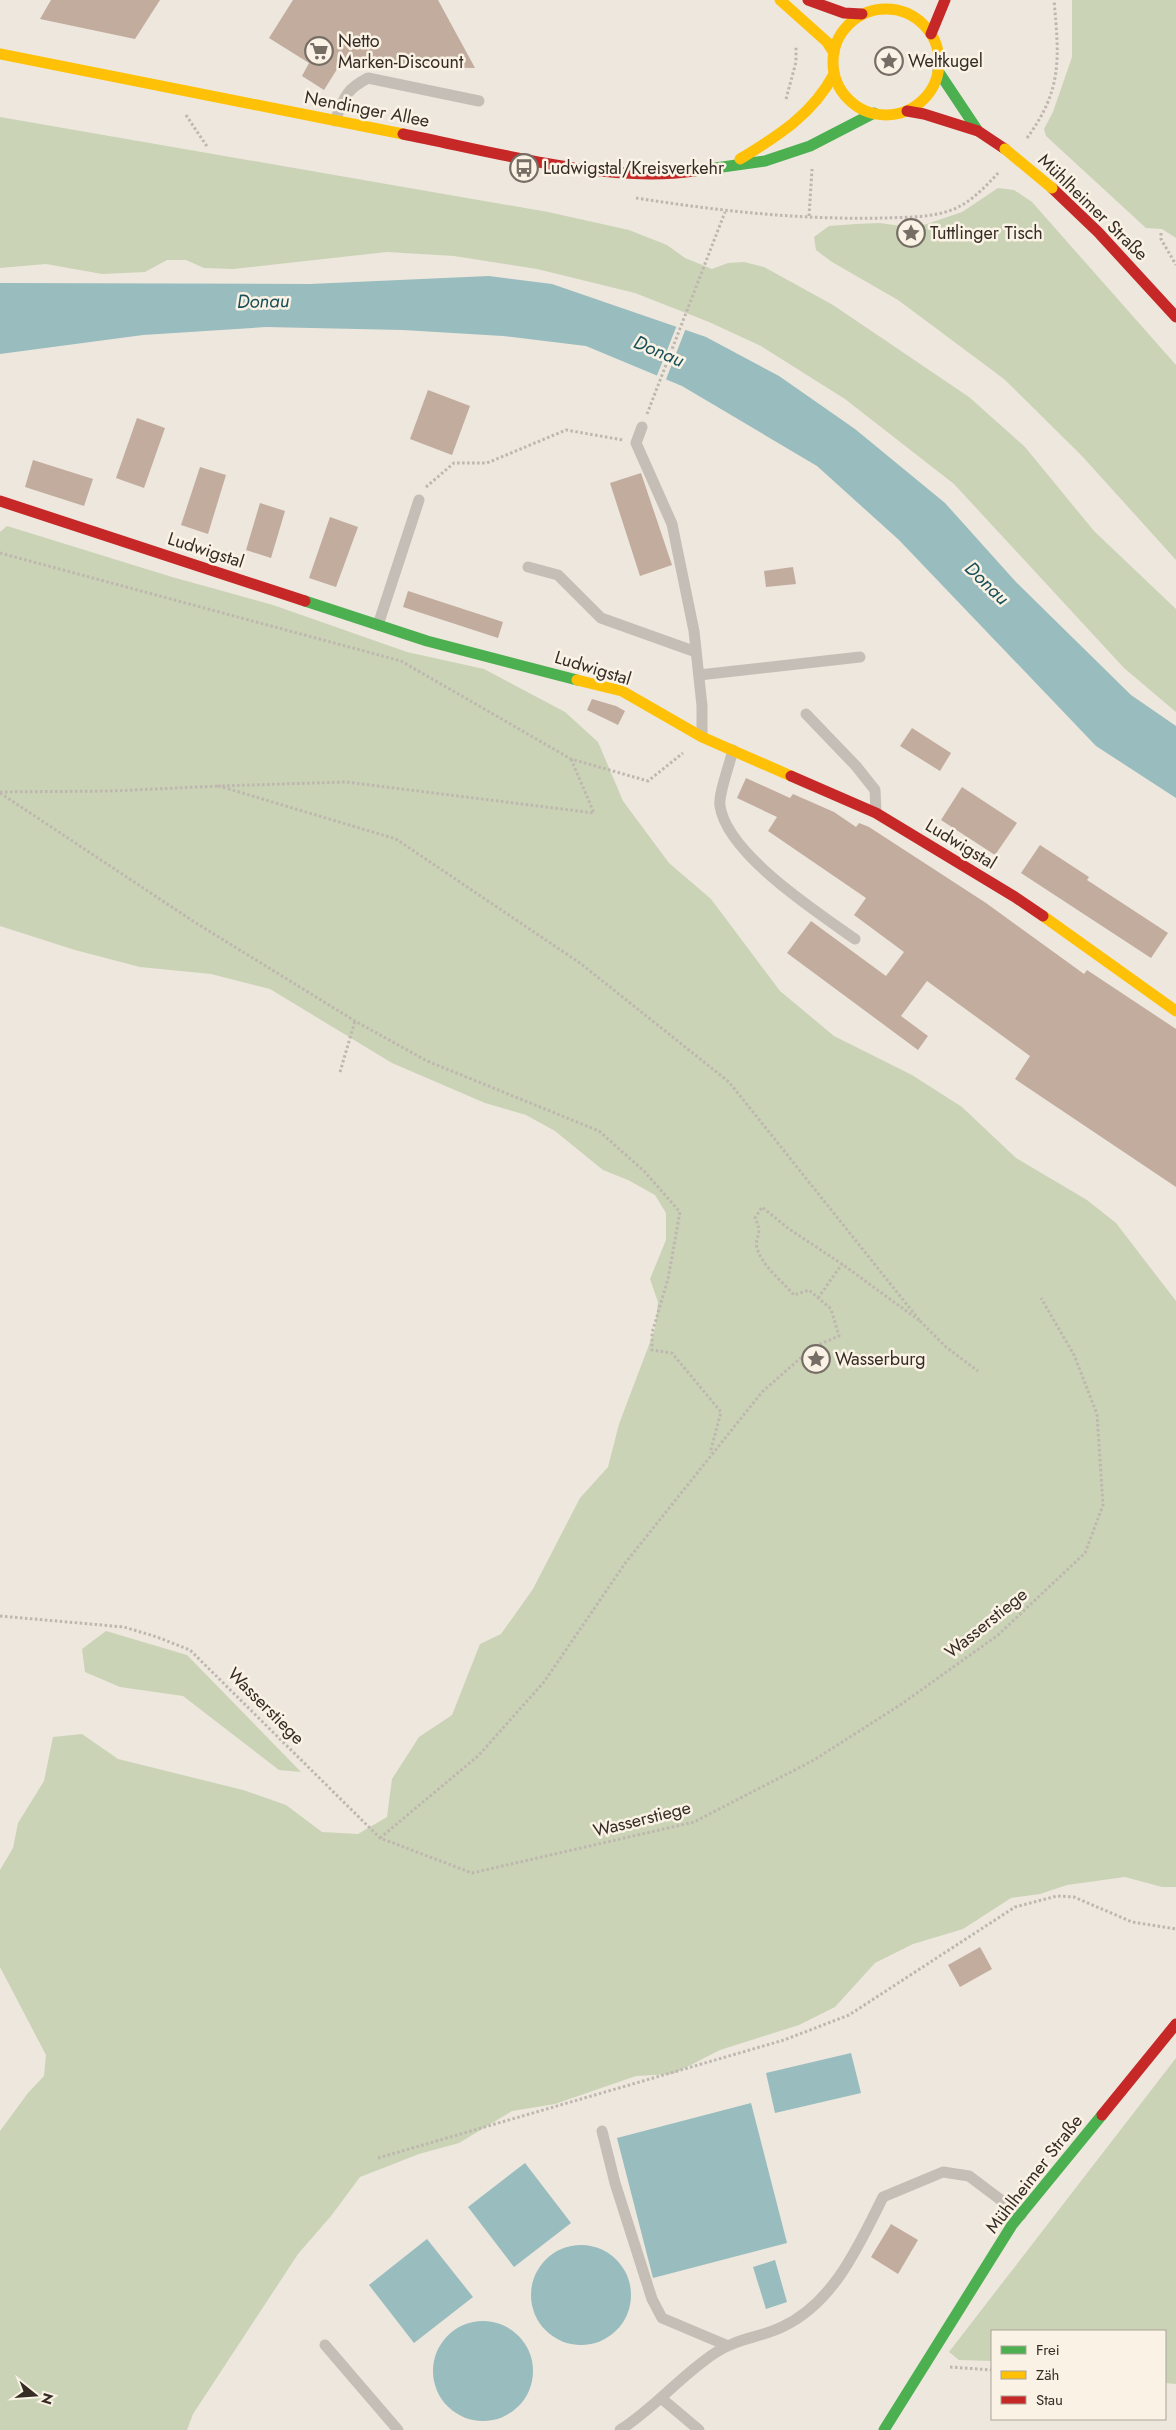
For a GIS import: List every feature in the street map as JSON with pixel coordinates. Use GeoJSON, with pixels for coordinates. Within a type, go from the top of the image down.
{"type":"FeatureCollection","features":[{"type":"Feature","properties":{"kind":"street"},"geometry":{"type":"LineString","coordinates":[[780,0],[827,42],[834,53]]}},
{"type":"Feature","properties":{"kind":"street"},"geometry":{"type":"LineString","coordinates":[[808,0],[844,13],[862,14],[882,9],[902,11],[914,16],[932,34],[939,58],[938,71],[933,88],[922,102],[907,111],[890,115],[874,114],[860,108],[848,99],[840,88],[834,74],[834,53],[839,37],[849,24],[862,14]]}},
{"type":"Feature","properties":{"kind":"street"},"geometry":{"type":"LineString","coordinates":[[932,34],[944,0]]}},
{"type":"Feature","properties":{"kind":"street"},"geometry":{"type":"LineString","coordinates":[[902,11],[912,2]]}},
{"type":"Feature","properties":{"kind":"street","name":"Nendinger Allee"},"geometry":{"type":"LineString","coordinates":[[0,54],[584,169],[631,173],[682,173],[765,161],[810,146],[874,114]]}},
{"type":"Feature","properties":{"kind":"street","name":"Mühlheimer Straße"},"geometry":{"type":"LineString","coordinates":[[938,71],[978,131]]}},
{"type":"Feature","properties":{"kind":"street","name":"Nendinger Allee"},"geometry":{"type":"LineString","coordinates":[[730,165],[796,122],[828,90],[834,74]]}},
{"type":"Feature","properties":{"kind":"street","name":"Mühlheimer Straße"},"geometry":{"type":"LineString","coordinates":[[907,111],[924,114],[978,131],[1005,149],[1052,188],[1098,232],[1176,317]]}},
{"type":"Feature","properties":{"kind":"street","name":"Ludwigstal"},"geometry":{"type":"LineString","coordinates":[[0,501],[427,641],[622,691],[702,737],[876,813],[1015,897],[1176,1011]]}},
{"type":"Feature","properties":{"kind":"street","name":"Mühlheimer Straße"},"geometry":{"type":"LineString","coordinates":[[884,2430],[1012,2225],[1176,2024]]}},
{"type":"Feature","properties":{"kind":"lane"},"geometry":{"type":"LineString","coordinates":[[335,121],[346,94],[353,86],[368,78],[480,101]]}},
{"type":"Feature","properties":{"kind":"lane"},"geometry":{"type":"LineString","coordinates":[[642,427],[636,443],[672,524],[696,652],[702,737]]}},
{"type":"Feature","properties":{"kind":"lane"},"geometry":{"type":"LineString","coordinates":[[378,625],[419,500]]}},
{"type":"Feature","properties":{"kind":"lane"},"geometry":{"type":"LineString","coordinates":[[528,568],[558,576],[601,618],[696,652]]}},
{"type":"Feature","properties":{"kind":"lane"},"geometry":{"type":"LineString","coordinates":[[699,675],[860,657]]}},
{"type":"Feature","properties":{"kind":"lane"},"geometry":{"type":"LineString","coordinates":[[806,714],[856,766],[875,790],[876,813]]}},
{"type":"Feature","properties":{"kind":"lane"},"geometry":{"type":"LineString","coordinates":[[734,750],[720,806],[731,832],[745,853],[788,890],[854,940]]}},
{"type":"Feature","properties":{"kind":"lane"},"geometry":{"type":"LineString","coordinates":[[602,2131],[615,2183],[652,2300],[662,2318],[726,2345]]}},
{"type":"Feature","properties":{"kind":"lane"},"geometry":{"type":"LineString","coordinates":[[620,2430],[661,2398],[690,2370],[726,2345],[782,2327],[818,2303],[853,2257],[883,2197],[944,2172],[969,2176],[1021,2215]]}},
{"type":"Feature","properties":{"kind":"lane"},"geometry":{"type":"LineString","coordinates":[[325,2345],[398,2430]]}},
{"type":"Feature","properties":{"kind":"lane"},"geometry":{"type":"LineString","coordinates":[[661,2398],[698,2430]]}},
{"type":"Feature","properties":{"kind":"path"},"geometry":{"type":"LineString","coordinates":[[1023,142],[1037,124],[1050,99],[1059,54],[1054,0]]}},
{"type":"Feature","properties":{"kind":"path"},"geometry":{"type":"LineString","coordinates":[[182,91],[181,108],[208,148]]}},
{"type":"Feature","properties":{"kind":"path"},"geometry":{"type":"LineString","coordinates":[[642,427],[726,212],[849,219],[935,215],[962,206],[987,186],[1001,169]]}},
{"type":"Feature","properties":{"kind":"path"},"geometry":{"type":"LineString","coordinates":[[1161,233],[1161,239],[1176,265]]}},
{"type":"Feature","properties":{"kind":"path"},"geometry":{"type":"LineString","coordinates":[[419,500],[426,486],[454,463],[487,463],[566,430],[636,443]]}},
{"type":"Feature","properties":{"kind":"path"},"geometry":{"type":"LineString","coordinates":[[0,553],[401,661],[571,758],[648,782],[702,737]]}},
{"type":"Feature","properties":{"kind":"path"},"geometry":{"type":"LineString","coordinates":[[0,793],[112,791],[346,782],[594,813],[571,758]]}},
{"type":"Feature","properties":{"kind":"path"},"geometry":{"type":"LineString","coordinates":[[219,786],[396,839],[580,963],[729,1082],[920,1321],[946,1347],[978,1371]]}},
{"type":"Feature","properties":{"kind":"path"},"geometry":{"type":"LineString","coordinates":[[0,793],[196,923],[355,1021],[427,1061],[599,1131],[644,1171],[680,1212],[668,1279],[652,1333],[652,1350],[672,1353],[721,1412],[710,1456]]}},
{"type":"Feature","properties":{"kind":"path"},"geometry":{"type":"LineString","coordinates":[[340,1072],[355,1021]]}},
{"type":"Feature","properties":{"kind":"path"},"geometry":{"type":"LineString","coordinates":[[380,1838],[478,1756],[544,1682],[626,1562],[762,1392],[813,1347],[840,1336],[831,1309],[809,1290],[794,1295],[762,1260],[756,1246],[760,1229],[755,1218],[762,1206],[789,1229],[842,1264],[920,1321]]}},
{"type":"Feature","properties":{"kind":"path"},"geometry":{"type":"LineString","coordinates":[[818,1298],[842,1264]]}},
{"type":"Feature","properties":{"kind":"path","name":"Wasserstiege"},"geometry":{"type":"LineString","coordinates":[[0,1616],[124,1626],[157,1636],[190,1650],[380,1838],[472,1873],[694,1822],[814,1760],[903,1703],[998,1635],[1085,1553],[1104,1505],[1097,1414],[1074,1355],[1041,1298]]}},
{"type":"Feature","properties":{"kind":"path"},"geometry":{"type":"LineString","coordinates":[[378,2158],[784,2040],[849,2015],[1015,1908],[1057,1896],[1074,1897],[1132,1922],[1176,1929]]}},
{"type":"Feature","properties":{"kind":"path"},"geometry":{"type":"LineString","coordinates":[[925,2366],[991,2370]]}},
{"type":"Feature","properties":{"kind":"green space"},"geometry":{"type":"Polygon","coordinates":[[[1072,0],[1176,0],[1176,238],[1162,229],[1146,228],[1046,136],[1044,129],[1053,112],[1072,57],[1072,0]]]}},
{"type":"Feature","properties":{"kind":"green space"},"geometry":{"type":"Polygon","coordinates":[[[0,117],[548,212],[629,230],[667,245],[685,258],[712,269],[728,263],[744,262],[764,267],[833,305],[969,397],[1025,447],[1094,531],[1176,609],[1176,712],[1124,668],[954,484],[845,399],[761,346],[709,322],[635,293],[537,269],[454,256],[387,252],[233,269],[204,268],[186,260],[167,260],[145,272],[102,274],[46,264],[0,268],[0,117]]]}},
{"type":"Feature","properties":{"kind":"green space"},"geometry":{"type":"Polygon","coordinates":[[[998,188],[1014,190],[1032,202],[1176,365],[1176,560],[1082,456],[1004,379],[898,300],[832,262],[816,250],[814,237],[829,226],[880,223],[915,228],[962,212],[998,188]]]}},
{"type":"Feature","properties":{"kind":"green space"},"geometry":{"type":"Polygon","coordinates":[[[7,526],[172,577],[273,605],[407,652],[484,669],[565,712],[598,742],[623,801],[669,863],[711,899],[780,991],[834,1036],[912,1075],[962,1107],[1016,1158],[1087,1200],[1116,1223],[1176,1301],[1176,1887],[1162,1887],[1125,1877],[1067,1885],[1040,1894],[1011,1898],[963,1929],[913,1944],[875,1963],[835,2007],[799,2025],[720,2050],[673,2074],[636,2076],[555,2104],[512,2111],[459,2143],[419,2154],[360,2177],[331,2216],[298,2254],[193,2414],[187,2430],[0,2430],[0,2131],[28,2093],[44,2076],[46,2055],[0,1967],[0,1870],[13,1848],[18,1823],[44,1781],[53,1737],[82,1734],[118,1759],[243,1790],[286,1805],[322,1832],[358,1834],[387,1817],[392,1779],[419,1737],[452,1715],[480,1644],[501,1634],[533,1589],[580,1498],[608,1467],[619,1424],[655,1329],[658,1302],[650,1279],[666,1240],[666,1213],[655,1195],[628,1180],[603,1170],[555,1131],[526,1115],[485,1103],[392,1063],[270,989],[211,974],[140,967],[75,950],[0,926],[0,532],[7,526]]]}},
{"type":"Feature","properties":{"kind":"green space"},"geometry":{"type":"Polygon","coordinates":[[[106,1631],[187,1655],[301,1772],[279,1770],[183,1696],[120,1687],[85,1672],[82,1649],[106,1631]]]}},
{"type":"Feature","properties":{"kind":"green space"},"geometry":{"type":"Polygon","coordinates":[[[1176,2058],[1176,2384],[1166,2383],[1166,2330],[991,2330],[991,2361],[959,2360],[949,2352],[1176,2058]]]}},
{"type":"Feature","properties":{"kind":"water","name":"Donau"},"geometry":{"type":"Polygon","coordinates":[[[489,276],[552,284],[706,337],[779,376],[855,429],[945,503],[1016,582],[1131,695],[1176,726],[1176,798],[1096,746],[899,540],[817,466],[682,386],[586,346],[503,336],[403,330],[266,327],[143,335],[0,354],[0,283],[310,284],[489,276]]]}},
{"type":"Feature","properties":{"kind":"water"},"geometry":{"type":"Polygon","coordinates":[[[851,2053],[861,2093],[775,2113],[766,2073],[851,2053]]]}},
{"type":"Feature","properties":{"kind":"water"},"geometry":{"type":"Polygon","coordinates":[[[751,2103],[787,2243],[653,2278],[617,2138],[751,2103]]]}},
{"type":"Feature","properties":{"kind":"water"},"geometry":{"type":"Polygon","coordinates":[[[525,2163],[571,2223],[514,2267],[468,2207],[525,2163]]]}},
{"type":"Feature","properties":{"kind":"water"},"geometry":{"type":"Polygon","coordinates":[[[427,2239],[473,2297],[414,2343],[369,2285],[427,2239]]]}},
{"type":"Feature","properties":{"kind":"water"},"geometry":{"type":"Polygon","coordinates":[[[581,2245],[591,2246],[609,2253],[623,2267],[630,2285],[630,2305],[623,2323],[609,2337],[591,2344],[581,2345],[571,2344],[553,2337],[539,2323],[532,2305],[531,2295],[532,2285],[539,2267],[553,2253],[571,2246],[581,2245]]]}},
{"type":"Feature","properties":{"kind":"water"},"geometry":{"type":"Polygon","coordinates":[[[775,2260],[787,2302],[766,2309],[753,2267],[775,2260]]]}},
{"type":"Feature","properties":{"kind":"water"},"geometry":{"type":"Polygon","coordinates":[[[483,2321],[493,2322],[511,2329],[525,2343],[532,2361],[532,2381],[525,2399],[511,2413],[493,2420],[483,2421],[473,2420],[455,2413],[441,2399],[434,2381],[433,2371],[434,2361],[441,2343],[455,2329],[473,2322],[483,2321]]]}},
{"type":"Feature","properties":{"kind":"pier"},"geometry":{"type":"Polygon","coordinates":[[[677,325],[686,328],[665,382],[656,378],[677,325]]]}},
{"type":"Feature","properties":{"kind":"building"},"geometry":{"type":"Polygon","coordinates":[[[51,0],[160,0],[135,39],[40,19],[51,0]]]}},
{"type":"Feature","properties":{"kind":"building"},"geometry":{"type":"Polygon","coordinates":[[[293,0],[438,0],[475,68],[339,66],[324,90],[302,76],[309,63],[269,38],[293,0]]]}},
{"type":"Feature","properties":{"kind":"building"},"geometry":{"type":"Polygon","coordinates":[[[428,390],[470,406],[452,455],[410,439],[428,390]]]}},
{"type":"Feature","properties":{"kind":"building"},"geometry":{"type":"Polygon","coordinates":[[[137,418],[165,428],[144,488],[116,478],[137,418]]]}},
{"type":"Feature","properties":{"kind":"building"},"geometry":{"type":"Polygon","coordinates":[[[33,460],[93,479],[84,506],[25,487],[33,460]]]}},
{"type":"Feature","properties":{"kind":"building"},"geometry":{"type":"Polygon","coordinates":[[[200,467],[226,475],[208,534],[181,525],[200,467]]]}},
{"type":"Feature","properties":{"kind":"building"},"geometry":{"type":"Polygon","coordinates":[[[641,473],[672,565],[640,576],[610,483],[641,473]]]}},
{"type":"Feature","properties":{"kind":"building"},"geometry":{"type":"Polygon","coordinates":[[[260,503],[285,511],[271,558],[246,550],[260,503]]]}},
{"type":"Feature","properties":{"kind":"building"},"geometry":{"type":"Polygon","coordinates":[[[330,517],[358,527],[336,587],[309,578],[330,517]]]}},
{"type":"Feature","properties":{"kind":"building"},"geometry":{"type":"Polygon","coordinates":[[[793,567],[796,584],[766,587],[764,571],[793,567]]]}},
{"type":"Feature","properties":{"kind":"building"},"geometry":{"type":"Polygon","coordinates":[[[408,591],[503,622],[498,638],[403,607],[408,591]]]}},
{"type":"Feature","properties":{"kind":"building"},"geometry":{"type":"Polygon","coordinates":[[[592,699],[616,706],[625,711],[618,725],[587,710],[592,699]]]}},
{"type":"Feature","properties":{"kind":"building"},"geometry":{"type":"Polygon","coordinates":[[[912,728],[951,753],[940,771],[900,746],[912,728]]]}},
{"type":"Feature","properties":{"kind":"building"},"geometry":{"type":"Polygon","coordinates":[[[746,778],[790,798],[793,794],[834,812],[856,827],[859,823],[869,827],[986,903],[1084,974],[1087,970],[1176,1029],[1176,1187],[1015,1079],[1030,1056],[927,981],[901,1016],[928,1036],[918,1050],[787,953],[811,921],[886,976],[904,952],[854,915],[866,898],[768,831],[777,817],[737,798],[746,778]]]}},
{"type":"Feature","properties":{"kind":"building"},"geometry":{"type":"Polygon","coordinates":[[[962,787],[1017,823],[995,855],[941,820],[962,787]]]}},
{"type":"Feature","properties":{"kind":"building"},"geometry":{"type":"Polygon","coordinates":[[[1040,845],[1089,877],[1087,880],[1168,933],[1151,958],[1021,873],[1040,845]]]}},
{"type":"Feature","properties":{"kind":"building"},"geometry":{"type":"Polygon","coordinates":[[[980,1947],[992,1969],[960,1987],[948,1965],[980,1947]]]}},
{"type":"Feature","properties":{"kind":"building"},"geometry":{"type":"Polygon","coordinates":[[[891,2224],[918,2240],[898,2274],[871,2257],[891,2224]]]}},
{"type":"Feature","properties":{"kind":"traffic: fast"},"geometry":{"type":"LineString","coordinates":[[938,71],[978,131]]}},
{"type":"Feature","properties":{"kind":"traffic: fast"},"geometry":{"type":"LineString","coordinates":[[694,171],[765,161],[810,146],[874,113]]}},
{"type":"Feature","properties":{"kind":"traffic: fast"},"geometry":{"type":"LineString","coordinates":[[305,601],[427,641],[577,680]]}},
{"type":"Feature","properties":{"kind":"traffic: fast"},"geometry":{"type":"LineString","coordinates":[[884,2430],[1012,2225],[1102,2115]]}},
{"type":"Feature","properties":{"kind":"traffic: slow"},"geometry":{"type":"LineString","coordinates":[[780,0],[827,42],[834,53]]}},
{"type":"Feature","properties":{"kind":"traffic: slow"},"geometry":{"type":"LineString","coordinates":[[886,9],[906,13],[923,25],[935,42],[939,62],[935,82],[923,99],[906,111],[886,115],[866,111],[849,99],[837,82],[833,62],[837,42],[849,25],[866,13],[886,9]]}},
{"type":"Feature","properties":{"kind":"traffic: slow"},"geometry":{"type":"LineString","coordinates":[[0,54],[403,134]]}},
{"type":"Feature","properties":{"kind":"traffic: slow"},"geometry":{"type":"LineString","coordinates":[[740,159],[768,142],[793,123],[816,101],[834,74]]}},
{"type":"Feature","properties":{"kind":"traffic: slow"},"geometry":{"type":"LineString","coordinates":[[1005,149],[1052,188]]}},
{"type":"Feature","properties":{"kind":"traffic: slow"},"geometry":{"type":"LineString","coordinates":[[577,680],[622,691],[702,737],[791,776]]}},
{"type":"Feature","properties":{"kind":"traffic: slow"},"geometry":{"type":"LineString","coordinates":[[1043,916],[1176,1011]]}},
{"type":"Feature","properties":{"kind":"traffic: jam"},"geometry":{"type":"LineString","coordinates":[[808,0],[844,13],[862,14]]}},
{"type":"Feature","properties":{"kind":"traffic: jam"},"geometry":{"type":"LineString","coordinates":[[931,34],[945,0]]}},
{"type":"Feature","properties":{"kind":"traffic: jam"},"geometry":{"type":"LineString","coordinates":[[907,111],[924,114],[978,131],[1005,149]]}},
{"type":"Feature","properties":{"kind":"traffic: jam"},"geometry":{"type":"LineString","coordinates":[[403,134],[510,157],[586,169],[660,174],[694,171]]}},
{"type":"Feature","properties":{"kind":"traffic: jam"},"geometry":{"type":"LineString","coordinates":[[1052,188],[1098,232],[1176,317]]}},
{"type":"Feature","properties":{"kind":"traffic: jam"},"geometry":{"type":"LineString","coordinates":[[0,501],[305,601]]}},
{"type":"Feature","properties":{"kind":"traffic: jam"},"geometry":{"type":"LineString","coordinates":[[791,776],[876,813],[1043,916]]}},
{"type":"Feature","properties":{"kind":"traffic: jam"},"geometry":{"type":"LineString","coordinates":[[1102,2115],[1176,2024]]}},
{"type":"Feature","properties":{"kind":"place","name":"Netto Marken-Discount"},"geometry":{"type":"Point","coordinates":[319,51]}},
{"type":"Feature","properties":{"kind":"place","name":"Weltkugel"},"geometry":{"type":"Point","coordinates":[889,61]}},
{"type":"Feature","properties":{"kind":"place","name":"Ludwigstal/Kreisverkehr"},"geometry":{"type":"Point","coordinates":[524,168]}},
{"type":"Feature","properties":{"kind":"place","name":"Tuttlinger Tisch"},"geometry":{"type":"Point","coordinates":[911,233]}},
{"type":"Feature","properties":{"kind":"place","name":"Wasserburg"},"geometry":{"type":"Point","coordinates":[816,1359]}}]}
